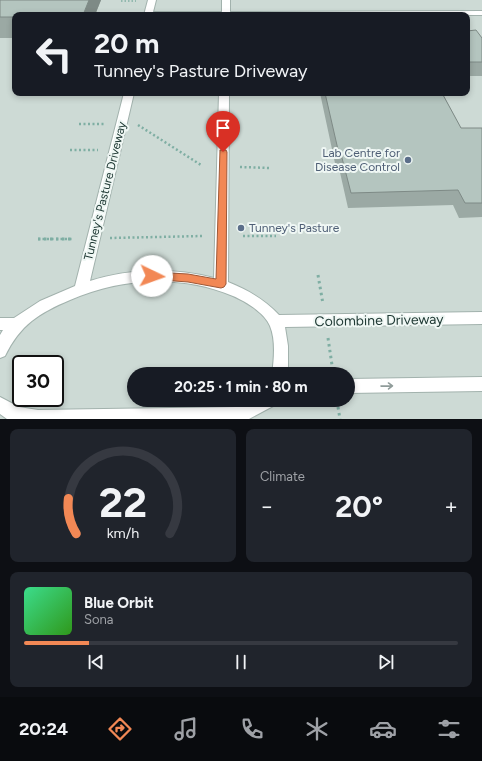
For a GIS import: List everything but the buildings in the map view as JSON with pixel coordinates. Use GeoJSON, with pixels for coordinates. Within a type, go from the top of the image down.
{"type":"FeatureCollection","features":[{"type":"Feature","properties":{"kind":"street"},"geometry":{"type":"LineString","coordinates":[[149,12],[152,0]]}},
{"type":"Feature","properties":{"kind":"street"},"geometry":{"type":"LineString","coordinates":[[226,0],[226,12]]}},
{"type":"Feature","properties":{"kind":"street"},"geometry":{"type":"LineString","coordinates":[[470,12],[482,12]]}},
{"type":"Feature","properties":{"kind":"street","name":"Tunney's Pasture Driveway"},"geometry":{"type":"LineString","coordinates":[[81,289],[128,96]]}},
{"type":"Feature","properties":{"kind":"street"},"geometry":{"type":"LineString","coordinates":[[221,284],[224,96]]}},
{"type":"Feature","properties":{"kind":"street"},"geometry":{"type":"LineString","coordinates":[[0,351],[3,342],[16,324],[34,311],[81,289],[117,279],[152,276],[188,278],[221,284],[260,306],[276,321],[280,340],[282,367]]}},
{"type":"Feature","properties":{"kind":"street","name":"Colombine Driveway"},"geometry":{"type":"LineString","coordinates":[[276,321],[482,318]]}},
{"type":"Feature","properties":{"kind":"street"},"geometry":{"type":"LineString","coordinates":[[0,324],[16,324]]}},
{"type":"Feature","properties":{"kind":"street"},"geometry":{"type":"LineString","coordinates":[[355,386],[482,384]]}},
{"type":"Feature","properties":{"kind":"street"},"geometry":{"type":"LineString","coordinates":[[0,405],[16,415],[38,418],[236,415],[257,407]]}},
{"type":"Feature","properties":{"kind":"path"},"geometry":{"type":"LineString","coordinates":[[121,1],[142,1]]}},
{"type":"Feature","properties":{"kind":"path"},"geometry":{"type":"LineString","coordinates":[[135,123],[201,165]]}},
{"type":"Feature","properties":{"kind":"path"},"geometry":{"type":"LineString","coordinates":[[79,124],[104,124]]}},
{"type":"Feature","properties":{"kind":"path"},"geometry":{"type":"LineString","coordinates":[[70,150],[115,150]]}},
{"type":"Feature","properties":{"kind":"path"},"geometry":{"type":"LineString","coordinates":[[240,167],[270,168]]}},
{"type":"Feature","properties":{"kind":"path"},"geometry":{"type":"LineString","coordinates":[[109,238],[208,236]]}},
{"type":"Feature","properties":{"kind":"path"},"geometry":{"type":"LineString","coordinates":[[243,236],[276,236]]}},
{"type":"Feature","properties":{"kind":"path"},"geometry":{"type":"LineString","coordinates":[[38,239],[74,239]]}},
{"type":"Feature","properties":{"kind":"path"},"geometry":{"type":"LineString","coordinates":[[318,275],[323,305]]}},
{"type":"Feature","properties":{"kind":"path"},"geometry":{"type":"LineString","coordinates":[[328,338],[332,365]]}},
{"type":"Feature","properties":{"kind":"path"},"geometry":{"type":"LineString","coordinates":[[338,407],[340,419]]}},
{"type":"Feature","properties":{"kind":"shaded area","name":"Tunney's Pasture"},"geometry":{"type":"Polygon","coordinates":[[[0,0],[482,0],[482,419],[0,419],[0,0]]]}},
{"type":"Feature","properties":{"kind":"place","name":"Lab Centre for Disease Control"},"geometry":{"type":"Point","coordinates":[408,160]}},
{"type":"Feature","properties":{"kind":"place","name":"Tunney's Pasture"},"geometry":{"type":"Point","coordinates":[241,228]}},
{"type":"Feature","properties":{"kind":"route"},"geometry":{"type":"LineString","coordinates":[[152,276],[188,278],[221,284],[223,152]]}}]}
